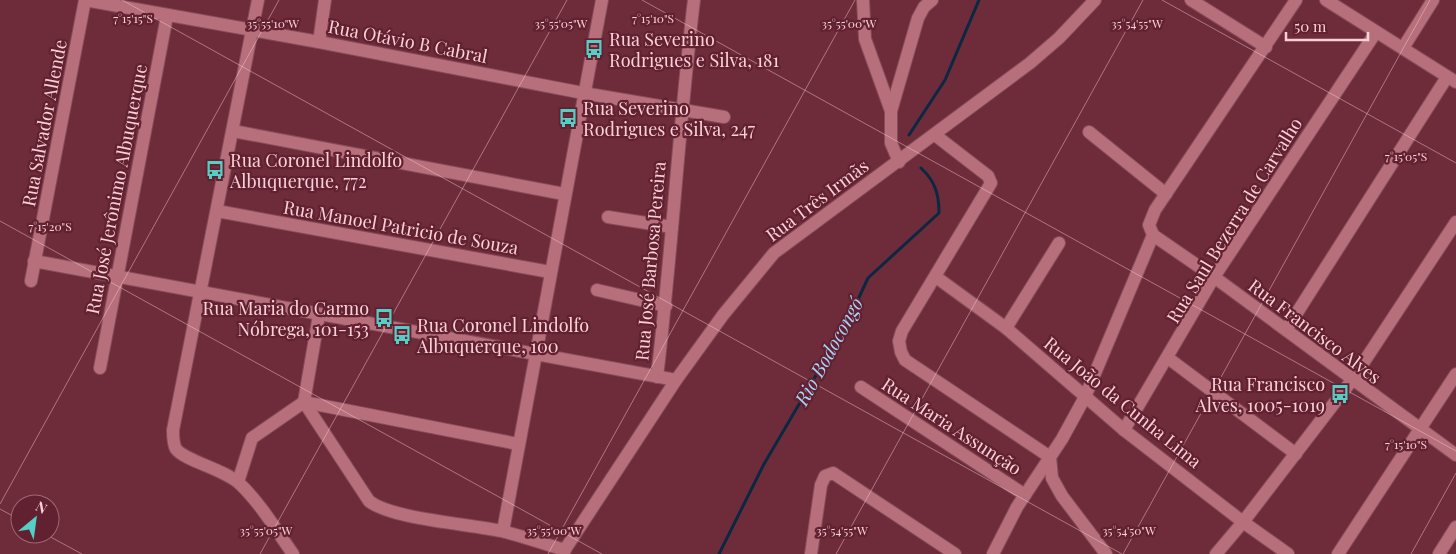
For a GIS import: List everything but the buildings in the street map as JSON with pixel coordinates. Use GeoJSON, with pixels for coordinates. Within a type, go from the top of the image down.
{"type":"FeatureCollection","features":[{"type":"Feature","properties":{"kind":"street","name":"Rua Otávio B Cabral"},"geometry":{"type":"LineString","coordinates":[[85,0],[319,42],[583,94],[724,117]]}},
{"type":"Feature","properties":{"kind":"street","name":"Rua Salvador Allende"},"geometry":{"type":"LineString","coordinates":[[30,281],[85,0]]}},
{"type":"Feature","properties":{"kind":"street"},"geometry":{"type":"LineString","coordinates":[[258,0],[173,430],[177,450],[222,471],[238,482],[267,516],[293,554]]}},
{"type":"Feature","properties":{"kind":"street"},"geometry":{"type":"LineString","coordinates":[[319,42],[325,0]]}},
{"type":"Feature","properties":{"kind":"street"},"geometry":{"type":"LineString","coordinates":[[503,531],[564,194],[602,0]]}},
{"type":"Feature","properties":{"kind":"street","name":"Rua José Barbosa Pereira"},"geometry":{"type":"LineString","coordinates":[[658,377],[666,306],[681,111],[694,0]]}},
{"type":"Feature","properties":{"kind":"street"},"geometry":{"type":"LineString","coordinates":[[863,0],[862,22],[868,54],[891,111]]}},
{"type":"Feature","properties":{"kind":"street"},"geometry":{"type":"LineString","coordinates":[[900,161],[891,142],[891,111],[918,18],[924,7],[932,0]]}},
{"type":"Feature","properties":{"kind":"street","name":"Rua Três Irmãs"},"geometry":{"type":"LineString","coordinates":[[563,552],[676,380],[723,315],[774,253],[918,148],[1037,57],[1095,0]]}},
{"type":"Feature","properties":{"kind":"street"},"geometry":{"type":"LineString","coordinates":[[1191,0],[1266,47]]}},
{"type":"Feature","properties":{"kind":"street"},"geometry":{"type":"LineString","coordinates":[[993,554],[1025,495],[1085,397],[1153,235],[1149,225],[1150,220],[1296,0]]}},
{"type":"Feature","properties":{"kind":"street"},"geometry":{"type":"LineString","coordinates":[[1286,330],[1451,80],[1326,0]]}},
{"type":"Feature","properties":{"kind":"street"},"geometry":{"type":"LineString","coordinates":[[1403,48],[1433,0]]}},
{"type":"Feature","properties":{"kind":"street","name":"Rua José Jerônimo Albuquerque"},"geometry":{"type":"LineString","coordinates":[[100,368],[167,16]]}},
{"type":"Feature","properties":{"kind":"street","name":"Rua Saul Bezerra de Carvalho"},"geometry":{"type":"LineString","coordinates":[[1124,430],[1214,277],[1376,32]]}},
{"type":"Feature","properties":{"kind":"street"},"geometry":{"type":"LineString","coordinates":[[233,131],[564,194]]}},
{"type":"Feature","properties":{"kind":"street"},"geometry":{"type":"LineString","coordinates":[[1089,132],[1166,194]]}},
{"type":"Feature","properties":{"kind":"street"},"geometry":{"type":"LineString","coordinates":[[935,135],[988,176],[991,183],[902,331],[899,342],[901,352],[905,360],[1050,456]]}},
{"type":"Feature","properties":{"kind":"street","name":"Rua Manoel Patricio de Souza"},"geometry":{"type":"LineString","coordinates":[[217,211],[550,272]]}},
{"type":"Feature","properties":{"kind":"street"},"geometry":{"type":"LineString","coordinates":[[608,217],[672,227]]}},
{"type":"Feature","properties":{"kind":"street"},"geometry":{"type":"LineString","coordinates":[[1216,554],[1243,522],[1352,380],[1456,222]]}},
{"type":"Feature","properties":{"kind":"street","name":"Rua Francisco Alves"},"geometry":{"type":"LineString","coordinates":[[1153,235],[1214,277],[1456,455]]}},
{"type":"Feature","properties":{"kind":"street"},"geometry":{"type":"LineString","coordinates":[[1006,328],[1059,242]]}},
{"type":"Feature","properties":{"kind":"street"},"geometry":{"type":"LineString","coordinates":[[34,261],[201,294],[676,380]]}},
{"type":"Feature","properties":{"kind":"street","name":"Rua João da Cunha Lima"},"geometry":{"type":"LineString","coordinates":[[936,277],[1006,328],[1124,430],[1243,522],[1288,554]]}},
{"type":"Feature","properties":{"kind":"street"},"geometry":{"type":"LineString","coordinates":[[596,290],[666,306]]}},
{"type":"Feature","properties":{"kind":"street"},"geometry":{"type":"LineString","coordinates":[[319,315],[304,402],[360,488],[375,506],[400,514],[503,531],[563,552]]}},
{"type":"Feature","properties":{"kind":"street"},"geometry":{"type":"LineString","coordinates":[[1168,358],[1296,454]]}},
{"type":"Feature","properties":{"kind":"street"},"geometry":{"type":"LineString","coordinates":[[1338,554],[1456,374]]}},
{"type":"Feature","properties":{"kind":"street","name":"Rua Maria Assunção"},"geometry":{"type":"LineString","coordinates":[[861,387],[1025,495]]}},
{"type":"Feature","properties":{"kind":"street"},"geometry":{"type":"LineString","coordinates":[[238,482],[252,438],[304,402],[518,444]]}},
{"type":"Feature","properties":{"kind":"street"},"geometry":{"type":"LineString","coordinates":[[1050,456],[1052,478],[1062,496],[1106,554]]}},
{"type":"Feature","properties":{"kind":"street"},"geometry":{"type":"LineString","coordinates":[[811,554],[821,485],[829,474],[838,475],[955,554]]}},
{"type":"Feature","properties":{"kind":"street"},"geometry":{"type":"LineString","coordinates":[[1443,553],[1456,527]]}},
{"type":"Feature","properties":{"kind":"waterway","name":"Rio Bodocongó"},"geometry":{"type":"LineString","coordinates":[[909,135],[945,80],[979,0]]}},
{"type":"Feature","properties":{"kind":"waterway","name":"Rio Bodocongó"},"geometry":{"type":"LineString","coordinates":[[719,554],[764,464],[849,319],[868,278],[939,213],[935,188],[930,178],[921,168]]}},
{"type":"Feature","properties":{"kind":"place","name":"Rua Severino Rodrigues e Silva, 181"},"geometry":{"type":"Point","coordinates":[594,49]}},
{"type":"Feature","properties":{"kind":"place","name":"Rua Severino Rodrigues e Silva, 247"},"geometry":{"type":"Point","coordinates":[568,118]}},
{"type":"Feature","properties":{"kind":"place","name":"Rua Coronel Lindolfo Albuquerque, 772"},"geometry":{"type":"Point","coordinates":[215,170]}},
{"type":"Feature","properties":{"kind":"place","name":"Rua Maria do Carmo Nóbrega, 101-153"},"geometry":{"type":"Point","coordinates":[384,318]}},
{"type":"Feature","properties":{"kind":"place","name":"Rua Coronel Lindolfo Albuquerque, 100"},"geometry":{"type":"Point","coordinates":[402,335]}},
{"type":"Feature","properties":{"kind":"place","name":"Rua Francisco Alves, 1005-1019"},"geometry":{"type":"Point","coordinates":[1340,394]}}]}
